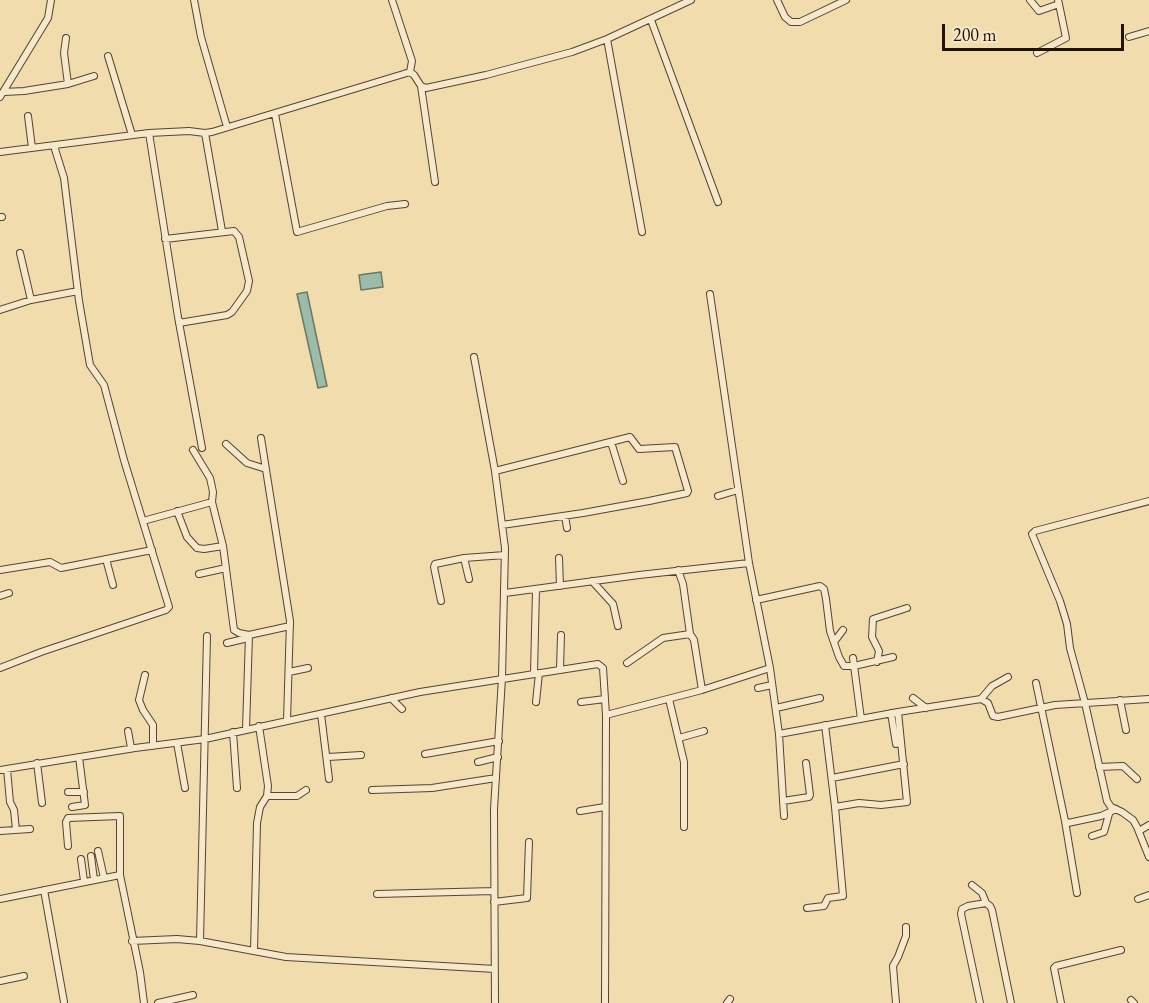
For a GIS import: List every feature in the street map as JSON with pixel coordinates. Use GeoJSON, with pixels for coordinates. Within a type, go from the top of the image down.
{"type":"FeatureCollection","features":[{"type":"Feature","properties":{"kind":"street"},"geometry":{"type":"LineString","coordinates":[[2,95],[48,18],[51,0]]}},
{"type":"Feature","properties":{"kind":"street"},"geometry":{"type":"LineString","coordinates":[[194,0],[201,37],[227,127]]}},
{"type":"Feature","properties":{"kind":"street"},"geometry":{"type":"LineString","coordinates":[[392,0],[412,61],[410,72]]}},
{"type":"Feature","properties":{"kind":"street"},"geometry":{"type":"LineString","coordinates":[[421,86],[433,88],[572,52],[651,20],[691,0]]}},
{"type":"Feature","properties":{"kind":"street"},"geometry":{"type":"LineString","coordinates":[[777,0],[785,17],[791,22],[800,22],[846,0]]}},
{"type":"Feature","properties":{"kind":"street"},"geometry":{"type":"LineString","coordinates":[[1030,0],[1039,11],[1059,2],[1066,38],[1037,53]]}},
{"type":"Feature","properties":{"kind":"street"},"geometry":{"type":"LineString","coordinates":[[651,20],[718,202]]}},
{"type":"Feature","properties":{"kind":"street"},"geometry":{"type":"LineString","coordinates":[[1129,37],[1149,31]]}},
{"type":"Feature","properties":{"kind":"street"},"geometry":{"type":"LineString","coordinates":[[66,38],[64,53],[68,84]]}},
{"type":"Feature","properties":{"kind":"street"},"geometry":{"type":"LineString","coordinates":[[607,39],[642,232]]}},
{"type":"Feature","properties":{"kind":"street"},"geometry":{"type":"LineString","coordinates":[[108,56],[132,135]]}},
{"type":"Feature","properties":{"kind":"street"},"geometry":{"type":"LineString","coordinates":[[410,72],[421,86],[435,182]]}},
{"type":"Feature","properties":{"kind":"street"},"geometry":{"type":"LineString","coordinates":[[0,152],[149,133],[189,131],[205,133],[410,72]]}},
{"type":"Feature","properties":{"kind":"street"},"geometry":{"type":"LineString","coordinates":[[2,95],[68,84],[94,76]]}},
{"type":"Feature","properties":{"kind":"street"},"geometry":{"type":"LineString","coordinates":[[275,114],[297,232],[387,206],[405,204]]}},
{"type":"Feature","properties":{"kind":"street"},"geometry":{"type":"LineString","coordinates":[[28,116],[32,148]]}},
{"type":"Feature","properties":{"kind":"street"},"geometry":{"type":"LineString","coordinates":[[149,133],[179,323],[202,448]]}},
{"type":"Feature","properties":{"kind":"street"},"geometry":{"type":"LineString","coordinates":[[205,133],[222,231]]}},
{"type":"Feature","properties":{"kind":"street"},"geometry":{"type":"LineString","coordinates":[[0,668],[168,608],[169,604],[104,385],[90,364],[64,178],[54,146]]}},
{"type":"Feature","properties":{"kind":"street"},"geometry":{"type":"LineString","coordinates":[[165,239],[234,231],[240,237],[249,281],[247,291],[232,312],[227,315],[179,323]]}},
{"type":"Feature","properties":{"kind":"street"},"geometry":{"type":"LineString","coordinates":[[21,254],[31,300]]}},
{"type":"Feature","properties":{"kind":"street"},"geometry":{"type":"LineString","coordinates":[[0,310],[31,300],[78,291]]}},
{"type":"Feature","properties":{"kind":"street"},"geometry":{"type":"LineString","coordinates":[[710,294],[749,563],[776,708],[784,816]]}},
{"type":"Feature","properties":{"kind":"street"},"geometry":{"type":"LineString","coordinates":[[474,357],[495,471],[505,555],[502,678],[494,809],[495,1003]]}},
{"type":"Feature","properties":{"kind":"street"},"geometry":{"type":"LineString","coordinates":[[495,471],[630,437],[639,449],[675,447],[688,492],[565,516],[502,525]]}},
{"type":"Feature","properties":{"kind":"street"},"geometry":{"type":"LineString","coordinates":[[261,438],[288,603],[290,626],[287,722]]}},
{"type":"Feature","properties":{"kind":"street"},"geometry":{"type":"LineString","coordinates":[[611,442],[623,481]]}},
{"type":"Feature","properties":{"kind":"street"},"geometry":{"type":"LineString","coordinates":[[226,444],[247,463],[266,469]]}},
{"type":"Feature","properties":{"kind":"street"},"geometry":{"type":"LineString","coordinates":[[193,450],[210,478],[213,492],[212,502],[223,546],[234,630],[248,636]]}},
{"type":"Feature","properties":{"kind":"street"},"geometry":{"type":"LineString","coordinates":[[718,496],[738,490]]}},
{"type":"Feature","properties":{"kind":"street"},"geometry":{"type":"LineString","coordinates":[[1149,501],[1035,531],[1032,534],[1060,601],[1067,624],[1070,648],[1107,801],[1113,811],[1132,820],[1148,849],[1149,857]]}},
{"type":"Feature","properties":{"kind":"street"},"geometry":{"type":"LineString","coordinates":[[143,521],[212,502]]}},
{"type":"Feature","properties":{"kind":"street"},"geometry":{"type":"LineString","coordinates":[[177,511],[187,537],[197,548],[223,546]]}},
{"type":"Feature","properties":{"kind":"street"},"geometry":{"type":"LineString","coordinates":[[565,516],[567,528]]}},
{"type":"Feature","properties":{"kind":"street"},"geometry":{"type":"LineString","coordinates":[[0,570],[50,562],[61,568],[152,549]]}},
{"type":"Feature","properties":{"kind":"street"},"geometry":{"type":"LineString","coordinates":[[441,601],[435,564],[464,558],[505,555]]}},
{"type":"Feature","properties":{"kind":"street"},"geometry":{"type":"LineString","coordinates":[[464,558],[469,579]]}},
{"type":"Feature","properties":{"kind":"street"},"geometry":{"type":"LineString","coordinates":[[559,558],[560,586]]}},
{"type":"Feature","properties":{"kind":"street"},"geometry":{"type":"LineString","coordinates":[[106,559],[113,585]]}},
{"type":"Feature","properties":{"kind":"street"},"geometry":{"type":"LineString","coordinates":[[505,593],[749,563]]}},
{"type":"Feature","properties":{"kind":"street"},"geometry":{"type":"LineString","coordinates":[[199,574],[226,568]]}},
{"type":"Feature","properties":{"kind":"street"},"geometry":{"type":"LineString","coordinates":[[678,570],[684,589],[690,634],[694,640],[702,690]]}},
{"type":"Feature","properties":{"kind":"street"},"geometry":{"type":"LineString","coordinates":[[592,582],[612,604],[618,626]]}},
{"type":"Feature","properties":{"kind":"street"},"geometry":{"type":"LineString","coordinates":[[756,600],[820,586],[824,589],[830,631],[844,666],[877,662],[893,657]]}},
{"type":"Feature","properties":{"kind":"street"},"geometry":{"type":"LineString","coordinates":[[536,590],[536,702]]}},
{"type":"Feature","properties":{"kind":"street"},"geometry":{"type":"LineString","coordinates":[[0,596],[9,593]]}},
{"type":"Feature","properties":{"kind":"street"},"geometry":{"type":"LineString","coordinates":[[877,662],[879,651],[872,637],[873,619],[907,608]]}},
{"type":"Feature","properties":{"kind":"street"},"geometry":{"type":"LineString","coordinates":[[227,643],[290,626]]}},
{"type":"Feature","properties":{"kind":"street"},"geometry":{"type":"LineString","coordinates":[[834,642],[843,630]]}},
{"type":"Feature","properties":{"kind":"street"},"geometry":{"type":"LineString","coordinates":[[627,663],[663,638],[690,634]]}},
{"type":"Feature","properties":{"kind":"street"},"geometry":{"type":"LineString","coordinates":[[560,669],[561,635]]}},
{"type":"Feature","properties":{"kind":"street"},"geometry":{"type":"LineString","coordinates":[[200,941],[207,636]]}},
{"type":"Feature","properties":{"kind":"street"},"geometry":{"type":"LineString","coordinates":[[246,729],[248,636]]}},
{"type":"Feature","properties":{"kind":"street"},"geometry":{"type":"LineString","coordinates":[[642,643],[654,643]]}},
{"type":"Feature","properties":{"kind":"street"},"geometry":{"type":"LineString","coordinates":[[853,658],[861,719]]}},
{"type":"Feature","properties":{"kind":"street"},"geometry":{"type":"LineString","coordinates":[[16,830],[14,810],[3,769],[131,748],[205,739],[392,698],[502,678],[598,664],[602,666],[608,756],[605,807],[605,1003]]}},
{"type":"Feature","properties":{"kind":"street"},"geometry":{"type":"LineString","coordinates":[[289,672],[308,668]]}},
{"type":"Feature","properties":{"kind":"street"},"geometry":{"type":"LineString","coordinates":[[606,715],[702,690],[770,668]]}},
{"type":"Feature","properties":{"kind":"street"},"geometry":{"type":"LineString","coordinates":[[145,675],[139,700],[152,722],[153,746]]}},
{"type":"Feature","properties":{"kind":"street"},"geometry":{"type":"LineString","coordinates":[[981,699],[992,686],[1008,677]]}},
{"type":"Feature","properties":{"kind":"street"},"geometry":{"type":"LineString","coordinates":[[1036,683],[1065,821],[1077,892]]}},
{"type":"Feature","properties":{"kind":"street"},"geometry":{"type":"LineString","coordinates":[[758,688],[772,685]]}},
{"type":"Feature","properties":{"kind":"street"},"geometry":{"type":"LineString","coordinates":[[392,698],[402,709]]}},
{"type":"Feature","properties":{"kind":"street"},"geometry":{"type":"LineString","coordinates":[[776,708],[820,698]]}},
{"type":"Feature","properties":{"kind":"street"},"geometry":{"type":"LineString","coordinates":[[913,698],[926,708]]}},
{"type":"Feature","properties":{"kind":"street"},"geometry":{"type":"LineString","coordinates":[[581,702],[605,699]]}},
{"type":"Feature","properties":{"kind":"street"},"geometry":{"type":"LineString","coordinates":[[669,699],[684,762],[684,827]]}},
{"type":"Feature","properties":{"kind":"street"},"geometry":{"type":"LineString","coordinates":[[779,734],[981,699],[988,703],[995,717],[1055,705],[1149,699]]}},
{"type":"Feature","properties":{"kind":"street"},"geometry":{"type":"LineString","coordinates":[[1120,700],[1126,730]]}},
{"type":"Feature","properties":{"kind":"street"},"geometry":{"type":"LineString","coordinates":[[894,713],[896,744]]}},
{"type":"Feature","properties":{"kind":"street"},"geometry":{"type":"LineString","coordinates":[[835,807],[859,803],[881,805],[907,802],[904,764],[894,713]]}},
{"type":"Feature","properties":{"kind":"street"},"geometry":{"type":"LineString","coordinates":[[321,714],[329,779]]}},
{"type":"Feature","properties":{"kind":"street"},"geometry":{"type":"LineString","coordinates":[[807,908],[824,906],[828,897],[843,896],[825,725]]}},
{"type":"Feature","properties":{"kind":"street"},"geometry":{"type":"LineString","coordinates":[[254,951],[257,823],[260,807],[267,796],[268,786],[260,726]]}},
{"type":"Feature","properties":{"kind":"street"},"geometry":{"type":"LineString","coordinates":[[128,730],[131,748]]}},
{"type":"Feature","properties":{"kind":"street"},"geometry":{"type":"LineString","coordinates":[[679,738],[704,731]]}},
{"type":"Feature","properties":{"kind":"street"},"geometry":{"type":"LineString","coordinates":[[233,732],[237,788]]}},
{"type":"Feature","properties":{"kind":"street"},"geometry":{"type":"LineString","coordinates":[[425,754],[499,741]]}},
{"type":"Feature","properties":{"kind":"street"},"geometry":{"type":"LineString","coordinates":[[177,743],[185,788]]}},
{"type":"Feature","properties":{"kind":"street"},"geometry":{"type":"LineString","coordinates":[[328,757],[361,755]]}},
{"type":"Feature","properties":{"kind":"street"},"geometry":{"type":"LineString","coordinates":[[72,807],[85,805],[79,757]]}},
{"type":"Feature","properties":{"kind":"street"},"geometry":{"type":"LineString","coordinates":[[478,762],[498,758]]}},
{"type":"Feature","properties":{"kind":"street"},"geometry":{"type":"LineString","coordinates":[[37,763],[42,803]]}},
{"type":"Feature","properties":{"kind":"street"},"geometry":{"type":"LineString","coordinates":[[783,801],[809,797],[806,763]]}},
{"type":"Feature","properties":{"kind":"street"},"geometry":{"type":"LineString","coordinates":[[832,778],[904,764]]}},
{"type":"Feature","properties":{"kind":"street"},"geometry":{"type":"LineString","coordinates":[[1099,767],[1123,766],[1137,779]]}},
{"type":"Feature","properties":{"kind":"street"},"geometry":{"type":"LineString","coordinates":[[372,790],[432,788],[496,778]]}},
{"type":"Feature","properties":{"kind":"street"},"geometry":{"type":"LineString","coordinates":[[267,796],[297,796],[306,790]]}},
{"type":"Feature","properties":{"kind":"street"},"geometry":{"type":"LineString","coordinates":[[68,792],[84,792]]}},
{"type":"Feature","properties":{"kind":"street"},"geometry":{"type":"LineString","coordinates":[[580,811],[605,807]]}},
{"type":"Feature","properties":{"kind":"street"},"geometry":{"type":"LineString","coordinates":[[1065,821],[1072,822],[1113,811]]}},
{"type":"Feature","properties":{"kind":"street"},"geometry":{"type":"LineString","coordinates":[[1092,836],[1104,832],[1113,811]]}},
{"type":"Feature","properties":{"kind":"street"},"geometry":{"type":"LineString","coordinates":[[68,846],[66,822],[68,818],[120,816],[120,875],[144,1003]]}},
{"type":"Feature","properties":{"kind":"street"},"geometry":{"type":"LineString","coordinates":[[1139,831],[1149,825]]}},
{"type":"Feature","properties":{"kind":"street"},"geometry":{"type":"LineString","coordinates":[[0,831],[30,829]]}},
{"type":"Feature","properties":{"kind":"street"},"geometry":{"type":"LineString","coordinates":[[494,902],[527,898],[529,842]]}},
{"type":"Feature","properties":{"kind":"street"},"geometry":{"type":"LineString","coordinates":[[98,851],[104,878]]}},
{"type":"Feature","properties":{"kind":"street"},"geometry":{"type":"LineString","coordinates":[[91,856],[94,880]]}},
{"type":"Feature","properties":{"kind":"street"},"geometry":{"type":"LineString","coordinates":[[81,859],[84,881]]}},
{"type":"Feature","properties":{"kind":"street"},"geometry":{"type":"LineString","coordinates":[[0,899],[120,875]]}},
{"type":"Feature","properties":{"kind":"street"},"geometry":{"type":"LineString","coordinates":[[972,885],[982,893],[992,910],[1011,1003]]}},
{"type":"Feature","properties":{"kind":"street"},"geometry":{"type":"LineString","coordinates":[[44,890],[64,1002]]}},
{"type":"Feature","properties":{"kind":"street"},"geometry":{"type":"LineString","coordinates":[[377,894],[494,891]]}},
{"type":"Feature","properties":{"kind":"street"},"geometry":{"type":"LineString","coordinates":[[1138,899],[1149,896]]}},
{"type":"Feature","properties":{"kind":"street"},"geometry":{"type":"LineString","coordinates":[[980,1003],[961,914],[968,906],[986,903]]}},
{"type":"Feature","properties":{"kind":"street"},"geometry":{"type":"LineString","coordinates":[[896,1003],[893,966],[903,946],[906,927]]}},
{"type":"Feature","properties":{"kind":"street"},"geometry":{"type":"LineString","coordinates":[[132,941],[177,939],[286,957],[495,969]]}},
{"type":"Feature","properties":{"kind":"street"},"geometry":{"type":"LineString","coordinates":[[1061,1003],[1054,968],[1056,966],[1121,950]]}},
{"type":"Feature","properties":{"kind":"street"},"geometry":{"type":"LineString","coordinates":[[0,981],[24,976]]}},
{"type":"Feature","properties":{"kind":"street"},"geometry":{"type":"LineString","coordinates":[[158,1003],[193,995]]}},
{"type":"Feature","properties":{"kind":"shaded area"},"geometry":{"type":"Polygon","coordinates":[[[381,272],[383,287],[361,290],[359,275],[381,272]]]}},
{"type":"Feature","properties":{"kind":"shaded area"},"geometry":{"type":"Polygon","coordinates":[[[307,292],[327,386],[318,388],[297,294],[307,292]]]}}]}
